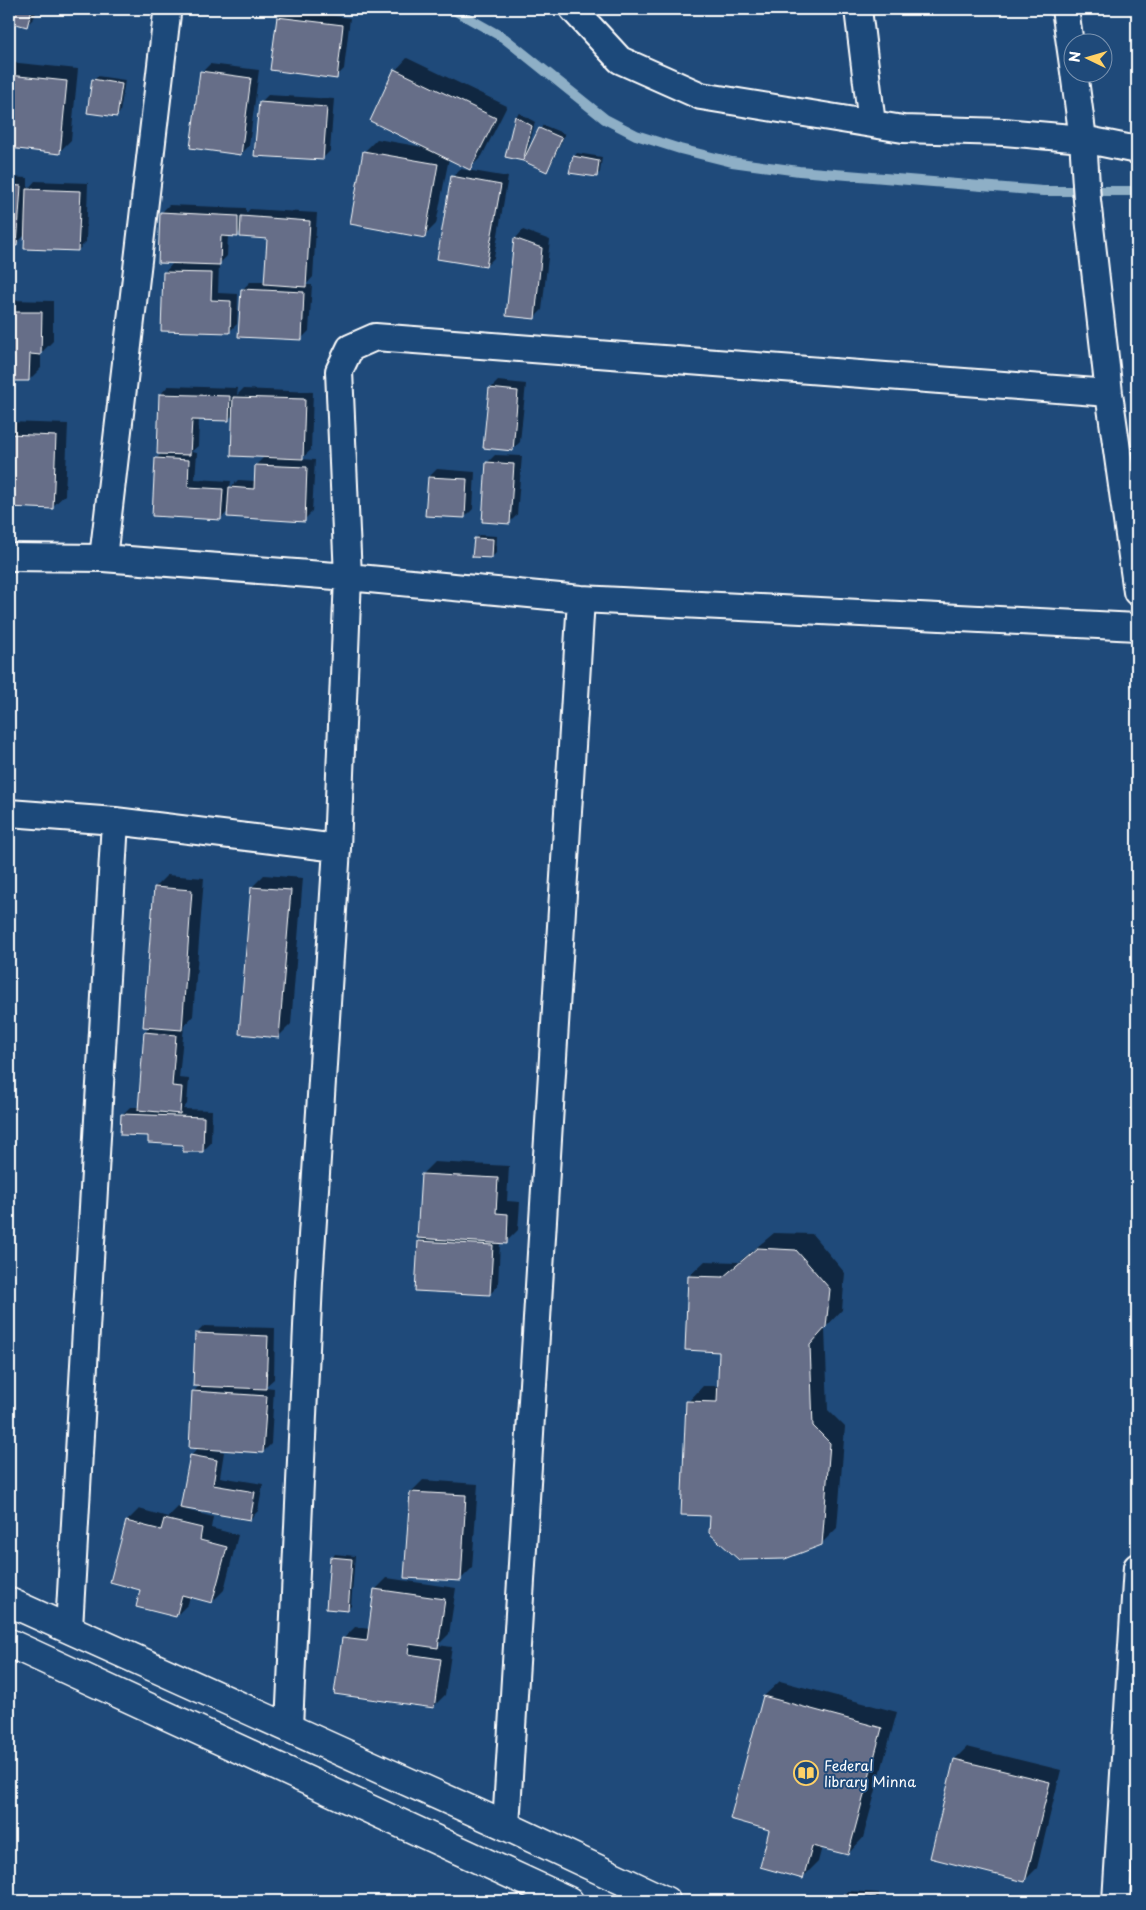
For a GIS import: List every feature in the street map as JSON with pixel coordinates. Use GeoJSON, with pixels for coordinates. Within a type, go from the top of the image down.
{"type":"FeatureCollection","features":[{"type":"Feature","properties":{"kind":"main road"},"geometry":{"type":"LineString","coordinates":[[9,1602],[289,1727],[666,1901]]}},
{"type":"Feature","properties":{"kind":"main road"},"geometry":{"type":"LineString","coordinates":[[9,1643],[570,1901]]}},
{"type":"Feature","properties":{"kind":"street"},"geometry":{"type":"LineString","coordinates":[[572,9],[620,60],[700,96],[903,129],[1004,132],[1137,150]]}},
{"type":"Feature","properties":{"kind":"street"},"geometry":{"type":"LineString","coordinates":[[858,9],[872,124]]}},
{"type":"Feature","properties":{"kind":"street"},"geometry":{"type":"LineString","coordinates":[[1065,9],[1068,32]]}},
{"type":"Feature","properties":{"kind":"street"},"geometry":{"type":"LineString","coordinates":[[103,558],[167,14]]}},
{"type":"Feature","properties":{"kind":"street"},"geometry":{"type":"LineString","coordinates":[[1075,82],[1109,393],[1137,592]]}},
{"type":"Feature","properties":{"kind":"street"},"geometry":{"type":"LineString","coordinates":[[289,1727],[309,1282],[337,848],[348,576],[339,371],[350,348],[375,338],[1109,393]]}},
{"type":"Feature","properties":{"kind":"street"},"geometry":{"type":"LineString","coordinates":[[9,557],[103,558],[348,576],[581,598],[1137,627]]}},
{"type":"Feature","properties":{"kind":"street"},"geometry":{"type":"LineString","coordinates":[[506,1826],[581,598]]}},
{"type":"Feature","properties":{"kind":"street"},"geometry":{"type":"LineString","coordinates":[[9,813],[115,821],[337,848]]}},
{"type":"Feature","properties":{"kind":"street"},"geometry":{"type":"LineString","coordinates":[[69,1628],[115,821]]}},
{"type":"Feature","properties":{"kind":"street"},"geometry":{"type":"LineString","coordinates":[[1116,1901],[1137,1567]]}},
{"type":"Feature","properties":{"kind":"building"},"geometry":{"type":"Polygon","coordinates":[[[9,9],[32,9],[27,27],[9,22],[9,9]]]}},
{"type":"Feature","properties":{"kind":"building"},"geometry":{"type":"Polygon","coordinates":[[[277,17],[343,25],[337,79],[270,70],[277,17]]]}},
{"type":"Feature","properties":{"kind":"building"},"geometry":{"type":"Polygon","coordinates":[[[394,69],[496,118],[470,170],[370,121],[394,69]]]}},
{"type":"Feature","properties":{"kind":"building"},"geometry":{"type":"Polygon","coordinates":[[[200,71],[251,78],[241,155],[190,148],[200,71]]]}},
{"type":"Feature","properties":{"kind":"building"},"geometry":{"type":"Polygon","coordinates":[[[9,75],[67,81],[60,154],[9,148],[9,75]]]}},
{"type":"Feature","properties":{"kind":"building"},"geometry":{"type":"Polygon","coordinates":[[[92,79],[122,84],[117,117],[87,113],[92,79]]]}},
{"type":"Feature","properties":{"kind":"building"},"geometry":{"type":"Polygon","coordinates":[[[259,102],[327,107],[323,160],[254,156],[259,102]]]}},
{"type":"Feature","properties":{"kind":"building"},"geometry":{"type":"Polygon","coordinates":[[[515,116],[532,126],[523,161],[505,157],[515,116]]]}},
{"type":"Feature","properties":{"kind":"building"},"geometry":{"type":"Polygon","coordinates":[[[539,128],[562,138],[547,172],[523,161],[539,128]]]}},
{"type":"Feature","properties":{"kind":"building"},"geometry":{"type":"Polygon","coordinates":[[[363,151],[438,164],[425,238],[350,224],[363,151]]]}},
{"type":"Feature","properties":{"kind":"building"},"geometry":{"type":"Polygon","coordinates":[[[573,156],[599,161],[597,177],[569,173],[573,156]]]}},
{"type":"Feature","properties":{"kind":"building"},"geometry":{"type":"Polygon","coordinates":[[[451,176],[501,185],[486,267],[437,259],[451,176]]]}},
{"type":"Feature","properties":{"kind":"building"},"geometry":{"type":"Polygon","coordinates":[[[9,185],[21,186],[17,246],[9,245],[9,185]]]}},
{"type":"Feature","properties":{"kind":"building"},"geometry":{"type":"Polygon","coordinates":[[[26,189],[81,191],[78,251],[24,249],[26,189]]]}},
{"type":"Feature","properties":{"kind":"building"},"geometry":{"type":"Polygon","coordinates":[[[160,212],[238,216],[238,237],[221,236],[220,265],[158,263],[160,212]]]}},
{"type":"Feature","properties":{"kind":"building"},"geometry":{"type":"Polygon","coordinates":[[[241,216],[310,221],[306,287],[264,284],[267,239],[240,237],[241,216]]]}},
{"type":"Feature","properties":{"kind":"building"},"geometry":{"type":"Polygon","coordinates":[[[514,238],[542,248],[535,319],[506,316],[514,238]]]}},
{"type":"Feature","properties":{"kind":"building"},"geometry":{"type":"Polygon","coordinates":[[[163,272],[212,273],[211,300],[231,301],[230,333],[161,331],[163,272]]]}},
{"type":"Feature","properties":{"kind":"building"},"geometry":{"type":"Polygon","coordinates":[[[241,289],[304,292],[302,340],[238,337],[241,289]]]}},
{"type":"Feature","properties":{"kind":"building"},"geometry":{"type":"Polygon","coordinates":[[[9,312],[42,312],[41,355],[30,354],[29,381],[9,381],[9,312]]]}},
{"type":"Feature","properties":{"kind":"building"},"geometry":{"type":"Polygon","coordinates":[[[489,388],[518,391],[513,451],[483,448],[489,388]]]}},
{"type":"Feature","properties":{"kind":"building"},"geometry":{"type":"Polygon","coordinates":[[[159,394],[230,396],[229,421],[192,420],[190,455],[157,454],[159,394]]]}},
{"type":"Feature","properties":{"kind":"building"},"geometry":{"type":"Polygon","coordinates":[[[233,397],[305,399],[303,459],[231,456],[233,397]]]}},
{"type":"Feature","properties":{"kind":"building"},"geometry":{"type":"Polygon","coordinates":[[[9,434],[56,436],[53,509],[9,507],[9,434]]]}},
{"type":"Feature","properties":{"kind":"building"},"geometry":{"type":"Polygon","coordinates":[[[155,458],[189,460],[188,487],[223,489],[221,520],[152,516],[155,458]]]}},
{"type":"Feature","properties":{"kind":"building"},"geometry":{"type":"Polygon","coordinates":[[[486,462],[514,464],[510,524],[482,522],[486,462]]]}},
{"type":"Feature","properties":{"kind":"building"},"geometry":{"type":"Polygon","coordinates":[[[255,465],[307,467],[305,522],[227,517],[229,487],[254,489],[255,465]]]}},
{"type":"Feature","properties":{"kind":"building"},"geometry":{"type":"Polygon","coordinates":[[[428,477],[467,479],[465,518],[425,516],[428,477]]]}},
{"type":"Feature","properties":{"kind":"building"},"geometry":{"type":"Polygon","coordinates":[[[474,538],[493,539],[492,558],[472,557],[474,538]]]}},
{"type":"Feature","properties":{"kind":"building"},"geometry":{"type":"Polygon","coordinates":[[[154,887],[192,890],[182,1030],[143,1027],[154,887]]]}},
{"type":"Feature","properties":{"kind":"building"},"geometry":{"type":"Polygon","coordinates":[[[251,887],[291,890],[279,1038],[239,1034],[251,887]]]}},
{"type":"Feature","properties":{"kind":"building"},"geometry":{"type":"Polygon","coordinates":[[[144,1032],[176,1035],[172,1086],[182,1087],[180,1114],[138,1110],[144,1032]]]}},
{"type":"Feature","properties":{"kind":"building"},"geometry":{"type":"Polygon","coordinates":[[[121,1114],[204,1117],[203,1152],[183,1152],[183,1145],[148,1143],[148,1136],[120,1135],[121,1114]]]}},
{"type":"Feature","properties":{"kind":"building"},"geometry":{"type":"Polygon","coordinates":[[[421,1174],[498,1178],[496,1213],[508,1214],[507,1244],[417,1238],[421,1174]]]}},
{"type":"Feature","properties":{"kind":"building"},"geometry":{"type":"Polygon","coordinates":[[[418,1241],[493,1245],[490,1295],[415,1291],[418,1241]]]}},
{"type":"Feature","properties":{"kind":"building"},"geometry":{"type":"Polygon","coordinates":[[[757,1248],[796,1250],[830,1289],[826,1327],[810,1345],[813,1426],[830,1443],[822,1545],[785,1559],[739,1560],[709,1533],[710,1516],[681,1515],[686,1401],[717,1402],[719,1352],[685,1350],[688,1276],[723,1277],[757,1248]]]}},
{"type":"Feature","properties":{"kind":"building"},"geometry":{"type":"Polygon","coordinates":[[[195,1333],[268,1336],[266,1389],[193,1386],[195,1333]]]}},
{"type":"Feature","properties":{"kind":"building"},"geometry":{"type":"Polygon","coordinates":[[[192,1391],[267,1396],[263,1453],[189,1448],[192,1391]]]}},
{"type":"Feature","properties":{"kind":"building"},"geometry":{"type":"Polygon","coordinates":[[[190,1455],[217,1460],[213,1485],[255,1492],[250,1520],[180,1508],[190,1455]]]}},
{"type":"Feature","properties":{"kind":"building"},"geometry":{"type":"Polygon","coordinates":[[[410,1492],[466,1495],[461,1581],[404,1578],[410,1492]]]}},
{"type":"Feature","properties":{"kind":"building"},"geometry":{"type":"Polygon","coordinates":[[[164,1519],[202,1528],[200,1540],[227,1547],[212,1603],[182,1595],[176,1617],[136,1607],[140,1590],[110,1582],[126,1521],[161,1530],[164,1519]]]}},
{"type":"Feature","properties":{"kind":"building"},"geometry":{"type":"Polygon","coordinates":[[[330,1557],[352,1559],[348,1611],[326,1609],[330,1557]]]}},
{"type":"Feature","properties":{"kind":"building"},"geometry":{"type":"Polygon","coordinates":[[[374,1589],[445,1599],[438,1648],[409,1644],[408,1654],[441,1659],[434,1708],[334,1694],[342,1638],[367,1641],[374,1589]]]}},
{"type":"Feature","properties":{"kind":"building","name":"Federal library Minna"},"geometry":{"type":"Polygon","coordinates":[[[763,1696],[882,1728],[848,1855],[812,1846],[803,1879],[760,1867],[769,1830],[730,1819],[763,1696]]]}},
{"type":"Feature","properties":{"kind":"building"},"geometry":{"type":"Polygon","coordinates":[[[954,1759],[1050,1782],[1025,1882],[930,1858],[954,1759]]]}},
{"type":"Feature","properties":{"kind":"building"},"geometry":{"type":"Polygon","coordinates":[[[843,1894],[876,1897],[876,1901],[842,1901],[843,1894]]]}},
{"type":"Feature","properties":{"kind":"waterway"},"geometry":{"type":"LineString","coordinates":[[452,9],[504,38],[605,119],[636,135],[680,149],[732,162],[799,171],[1043,191],[1132,191],[1137,194]]}},
{"type":"Feature","properties":{"kind":"place","name":"Federal library Minna"},"geometry":{"type":"Point","coordinates":[806,1773]}}]}
